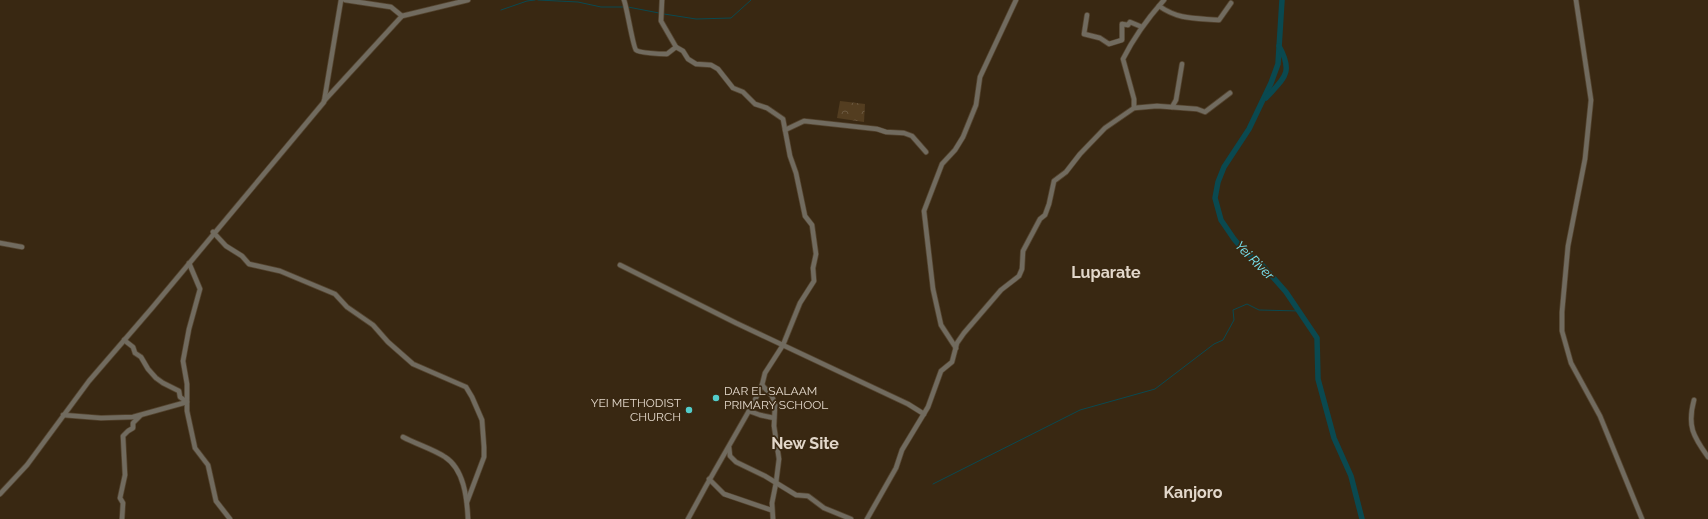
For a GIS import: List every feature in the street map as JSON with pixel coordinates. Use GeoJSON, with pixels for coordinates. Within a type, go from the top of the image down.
{"type":"FeatureCollection","features":[{"type":"Feature","properties":{"kind":"street"},"geometry":{"type":"LineString","coordinates":[[324,102],[341,0]]}},
{"type":"Feature","properties":{"kind":"street"},"geometry":{"type":"LineString","coordinates":[[346,0],[392,7],[402,16]]}},
{"type":"Feature","properties":{"kind":"street"},"geometry":{"type":"LineString","coordinates":[[0,494],[27,465],[89,381],[189,263],[213,232],[324,102],[402,16],[468,0]]}},
{"type":"Feature","properties":{"kind":"street"},"geometry":{"type":"LineString","coordinates":[[624,0],[636,50],[640,52],[667,54],[676,47]]}},
{"type":"Feature","properties":{"kind":"street"},"geometry":{"type":"LineString","coordinates":[[662,0],[661,21],[676,47],[683,52],[688,59],[696,64],[711,65],[718,69],[733,88],[743,92],[755,104],[767,108],[783,119],[790,156],[796,173],[805,216],[812,225],[816,254],[813,268],[814,281],[800,303],[783,345],[765,373],[762,385],[749,411],[709,479],[688,519]]}},
{"type":"Feature","properties":{"kind":"street"},"geometry":{"type":"LineString","coordinates":[[956,348],[940,325],[933,289],[924,211],[942,164],[955,150],[973,116],[978,96],[980,77],[1016,0]]}},
{"type":"Feature","properties":{"kind":"street"},"geometry":{"type":"LineString","coordinates":[[1134,108],[1134,99],[1123,59],[1142,27],[1164,0]]}},
{"type":"Feature","properties":{"kind":"street"},"geometry":{"type":"LineString","coordinates":[[1576,0],[1591,100],[1585,159],[1568,246],[1562,312],[1562,332],[1571,363],[1600,416],[1642,519]]}},
{"type":"Feature","properties":{"kind":"street"},"geometry":{"type":"LineString","coordinates":[[1159,6],[1169,14],[1177,16],[1218,20],[1231,3]]}},
{"type":"Feature","properties":{"kind":"street"},"geometry":{"type":"LineString","coordinates":[[1087,15],[1084,34],[1100,38],[1109,44],[1122,40],[1122,24],[1128,25],[1130,22],[1142,27]]}},
{"type":"Feature","properties":{"kind":"street"},"geometry":{"type":"LineString","coordinates":[[1172,107],[1176,100],[1182,64]]}},
{"type":"Feature","properties":{"kind":"street"},"geometry":{"type":"LineString","coordinates":[[867,519],[896,468],[902,450],[928,407],[941,372],[952,362],[956,348],[964,333],[1001,290],[1019,276],[1022,269],[1023,251],[1040,219],[1045,215],[1054,181],[1066,172],[1104,128],[1134,108],[1157,106],[1197,109],[1205,112],[1230,93]]}},
{"type":"Feature","properties":{"kind":"street"},"geometry":{"type":"LineString","coordinates":[[785,130],[804,121],[904,133],[912,136],[926,152]]}},
{"type":"Feature","properties":{"kind":"street"},"geometry":{"type":"LineString","coordinates":[[213,232],[226,246],[242,256],[249,264],[280,271],[335,294],[347,307],[373,325],[388,342],[413,364],[466,387],[482,420],[484,447],[484,457],[467,502]]}},
{"type":"Feature","properties":{"kind":"street"},"geometry":{"type":"LineString","coordinates":[[0,243],[22,247]]}},
{"type":"Feature","properties":{"kind":"street"},"geometry":{"type":"LineString","coordinates":[[189,263],[200,289],[196,307],[188,329],[183,361],[187,384],[186,402],[195,448],[208,465],[216,501],[230,519]]}},
{"type":"Feature","properties":{"kind":"street"},"geometry":{"type":"LineString","coordinates":[[620,265],[908,404],[924,414]]}},
{"type":"Feature","properties":{"kind":"street"},"geometry":{"type":"LineString","coordinates":[[124,340],[133,347],[135,353],[141,357],[148,369],[156,378],[162,383],[179,391],[180,397],[186,402]]}},
{"type":"Feature","properties":{"kind":"street"},"geometry":{"type":"LineString","coordinates":[[762,385],[774,400],[774,426],[779,459],[773,495],[773,519]]}},
{"type":"Feature","properties":{"kind":"street"},"geometry":{"type":"LineString","coordinates":[[1694,400],[1690,424],[1698,442],[1708,457]]}},
{"type":"Feature","properties":{"kind":"street"},"geometry":{"type":"LineString","coordinates":[[63,416],[102,418],[133,417],[186,402]]}},
{"type":"Feature","properties":{"kind":"street"},"geometry":{"type":"LineString","coordinates":[[749,411],[760,416],[774,418]]}},
{"type":"Feature","properties":{"kind":"street"},"geometry":{"type":"LineString","coordinates":[[122,519],[123,503],[120,498],[125,475],[123,436],[133,428],[133,423],[141,415]]}},
{"type":"Feature","properties":{"kind":"street"},"geometry":{"type":"LineString","coordinates":[[403,437],[445,457],[456,467],[467,502],[468,519]]}},
{"type":"Feature","properties":{"kind":"street"},"geometry":{"type":"LineString","coordinates":[[729,447],[730,456],[736,462],[776,483],[796,496],[808,496],[824,508],[851,519]]}},
{"type":"Feature","properties":{"kind":"street"},"geometry":{"type":"LineString","coordinates":[[709,479],[724,494],[772,510]]}},
{"type":"Feature","properties":{"kind":"green space"},"geometry":{"type":"Polygon","coordinates":[[[840,101],[865,104],[864,122],[837,118],[840,101]]]}},
{"type":"Feature","properties":{"kind":"waterway"},"geometry":{"type":"LineString","coordinates":[[501,10],[527,1],[535,0]]}},
{"type":"Feature","properties":{"kind":"waterway"},"geometry":{"type":"LineString","coordinates":[[538,0],[578,2],[601,7],[623,7]]}},
{"type":"Feature","properties":{"kind":"waterway"},"geometry":{"type":"LineString","coordinates":[[664,14],[696,19],[731,18],[751,0]]}},
{"type":"Feature","properties":{"kind":"waterway","name":"Yei River"},"geometry":{"type":"LineString","coordinates":[[1282,0],[1278,64],[1271,83],[1249,129],[1224,167],[1218,182],[1215,198],[1221,220],[1234,239],[1244,251],[1263,266],[1286,292],[1317,338],[1318,379],[1334,438],[1351,476],[1362,519]]}},
{"type":"Feature","properties":{"kind":"waterway"},"geometry":{"type":"LineString","coordinates":[[628,7],[659,13]]}},
{"type":"Feature","properties":{"kind":"waterway"},"geometry":{"type":"LineString","coordinates":[[1266,98],[1285,75],[1286,63],[1279,46]]}},
{"type":"Feature","properties":{"kind":"waterway"},"geometry":{"type":"LineString","coordinates":[[933,484],[1080,410],[1155,389],[1214,344],[1223,340],[1234,320],[1233,310],[1247,304],[1259,310],[1299,311]]}},
{"type":"Feature","properties":{"kind":"place","name":"DAR EL SALAAM PRIMARY SCHOOL"},"geometry":{"type":"Point","coordinates":[716,398]}},
{"type":"Feature","properties":{"kind":"place","name":"YEI METHODIST CHURCH"},"geometry":{"type":"Point","coordinates":[689,410]}},
{"type":"Feature","properties":{"kind":"district","name":"Luparate"},"geometry":{"type":"Point","coordinates":[1106,272]}},
{"type":"Feature","properties":{"kind":"district","name":"New Site"},"geometry":{"type":"Point","coordinates":[805,443]}},
{"type":"Feature","properties":{"kind":"district","name":"Kanjoro"},"geometry":{"type":"Point","coordinates":[1193,492]}}]}
